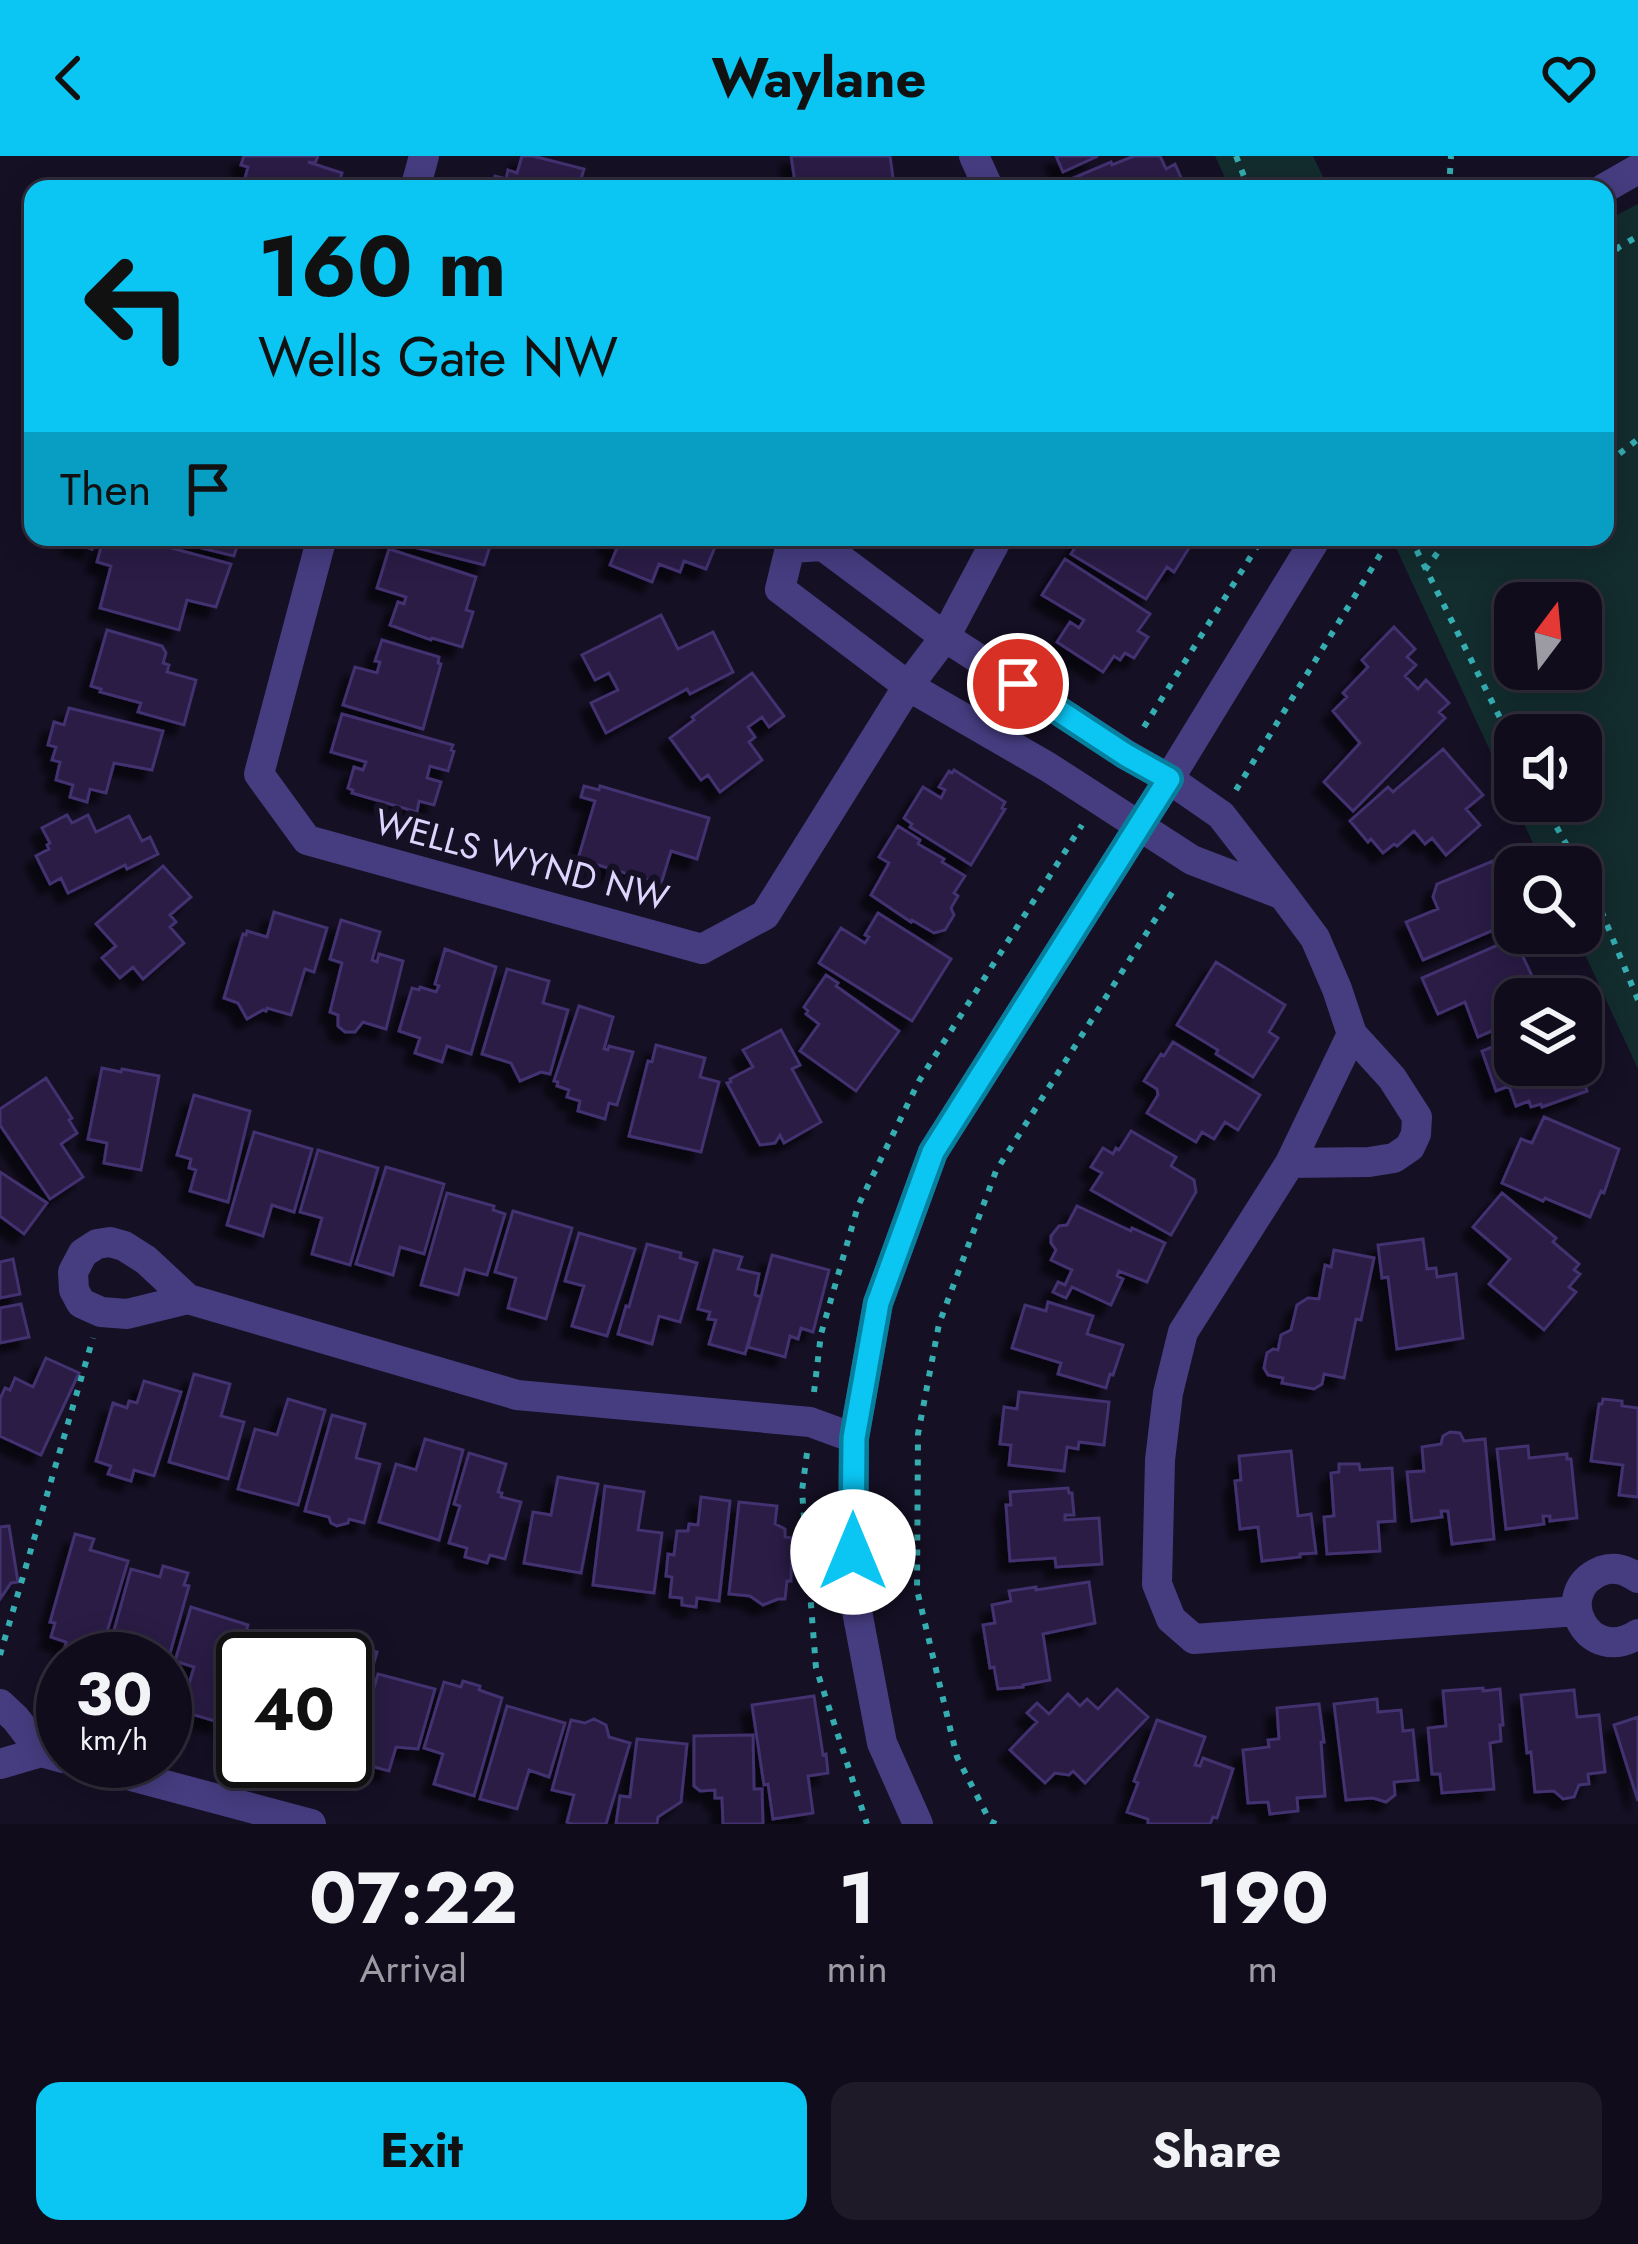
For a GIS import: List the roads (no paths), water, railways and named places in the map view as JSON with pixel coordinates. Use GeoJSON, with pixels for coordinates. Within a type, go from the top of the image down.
{"type":"FeatureCollection","features":[{"type":"Feature","properties":{"kind":"street","name":"WELLS WYND NW"},"geometry":{"type":"LineString","coordinates":[[320,546],[259,774],[308,840],[702,949],[765,915],[908,686],[945,637],[993,546]]}},
{"type":"Feature","properties":{"kind":"street"},"geometry":{"type":"LineString","coordinates":[[1283,895],[1192,860],[1048,767],[908,686],[780,589],[790,548],[824,546],[945,637],[1221,815],[1283,895],[1315,938],[1352,1034],[1409,1100],[1417,1117],[1410,1147],[1394,1158],[1290,1163]]}},
{"type":"Feature","properties":{"kind":"street"},"geometry":{"type":"LineString","coordinates":[[918,1824],[882,1743],[853,1590],[854,1438],[878,1303],[933,1152],[1311,546]]}},
{"type":"Feature","properties":{"kind":"street"},"geometry":{"type":"LineString","coordinates":[[1352,1034],[1290,1163],[1183,1332],[1168,1393],[1160,1460],[1157,1584],[1171,1619],[1194,1639],[1577,1611]]}},
{"type":"Feature","properties":{"kind":"street"},"geometry":{"type":"LineString","coordinates":[[188,1299],[127,1314],[101,1312],[81,1303],[73,1272],[82,1252],[110,1242],[135,1253],[188,1299],[517,1395],[810,1422],[854,1438]]}},
{"type":"Feature","properties":{"kind":"street"},"geometry":{"type":"LineString","coordinates":[[1638,1578],[1622,1569],[1598,1572],[1581,1588],[1577,1611],[1587,1632],[1607,1643],[1638,1634]]}},
{"type":"Feature","properties":{"kind":"street"},"geometry":{"type":"LineString","coordinates":[[0,1704],[36,1739]]}},
{"type":"Feature","properties":{"kind":"street"},"geometry":{"type":"LineString","coordinates":[[0,1764],[36,1758]]}},
{"type":"Feature","properties":{"kind":"street"},"geometry":{"type":"LineString","coordinates":[[176,1788],[311,1824]]}}]}
